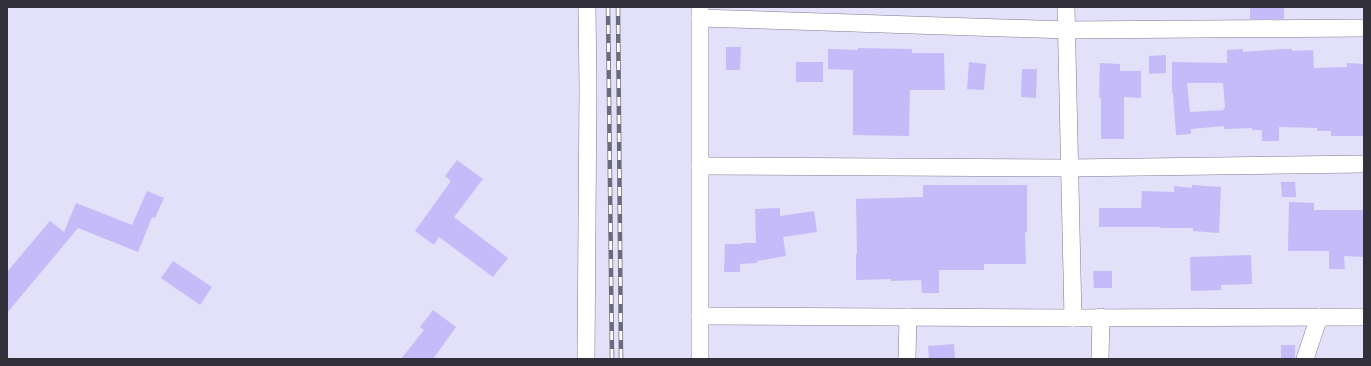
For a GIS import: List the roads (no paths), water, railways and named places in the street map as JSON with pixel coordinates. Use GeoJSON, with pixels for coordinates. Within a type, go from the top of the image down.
{"type":"FeatureCollection","features":[{"type":"Feature","properties":{"kind":"street"},"geometry":{"type":"LineString","coordinates":[[586,359],[588,88],[587,7]]}},
{"type":"Feature","properties":{"kind":"street"},"geometry":{"type":"LineString","coordinates":[[1066,7],[1073,318]]}},
{"type":"Feature","properties":{"kind":"street"},"geometry":{"type":"LineString","coordinates":[[700,359],[700,12],[1067,30],[1364,28]]}},
{"type":"Feature","properties":{"kind":"street"},"geometry":{"type":"LineString","coordinates":[[700,166],[1070,168],[1364,164]]}},
{"type":"Feature","properties":{"kind":"street"},"geometry":{"type":"LineString","coordinates":[[700,316],[1073,318],[1364,317]]}},
{"type":"Feature","properties":{"kind":"street"},"geometry":{"type":"LineString","coordinates":[[907,359],[908,317]]}},
{"type":"Feature","properties":{"kind":"street"},"geometry":{"type":"LineString","coordinates":[[1305,359],[1319,317]]}},
{"type":"Feature","properties":{"kind":"street"},"geometry":{"type":"LineString","coordinates":[[1100,318],[1100,359]]}},
{"type":"Feature","properties":{"kind":"railway"},"geometry":{"type":"LineString","coordinates":[[608,7],[612,359]]}},
{"type":"Feature","properties":{"kind":"railway"},"geometry":{"type":"LineString","coordinates":[[618,7],[621,359]]}}]}
